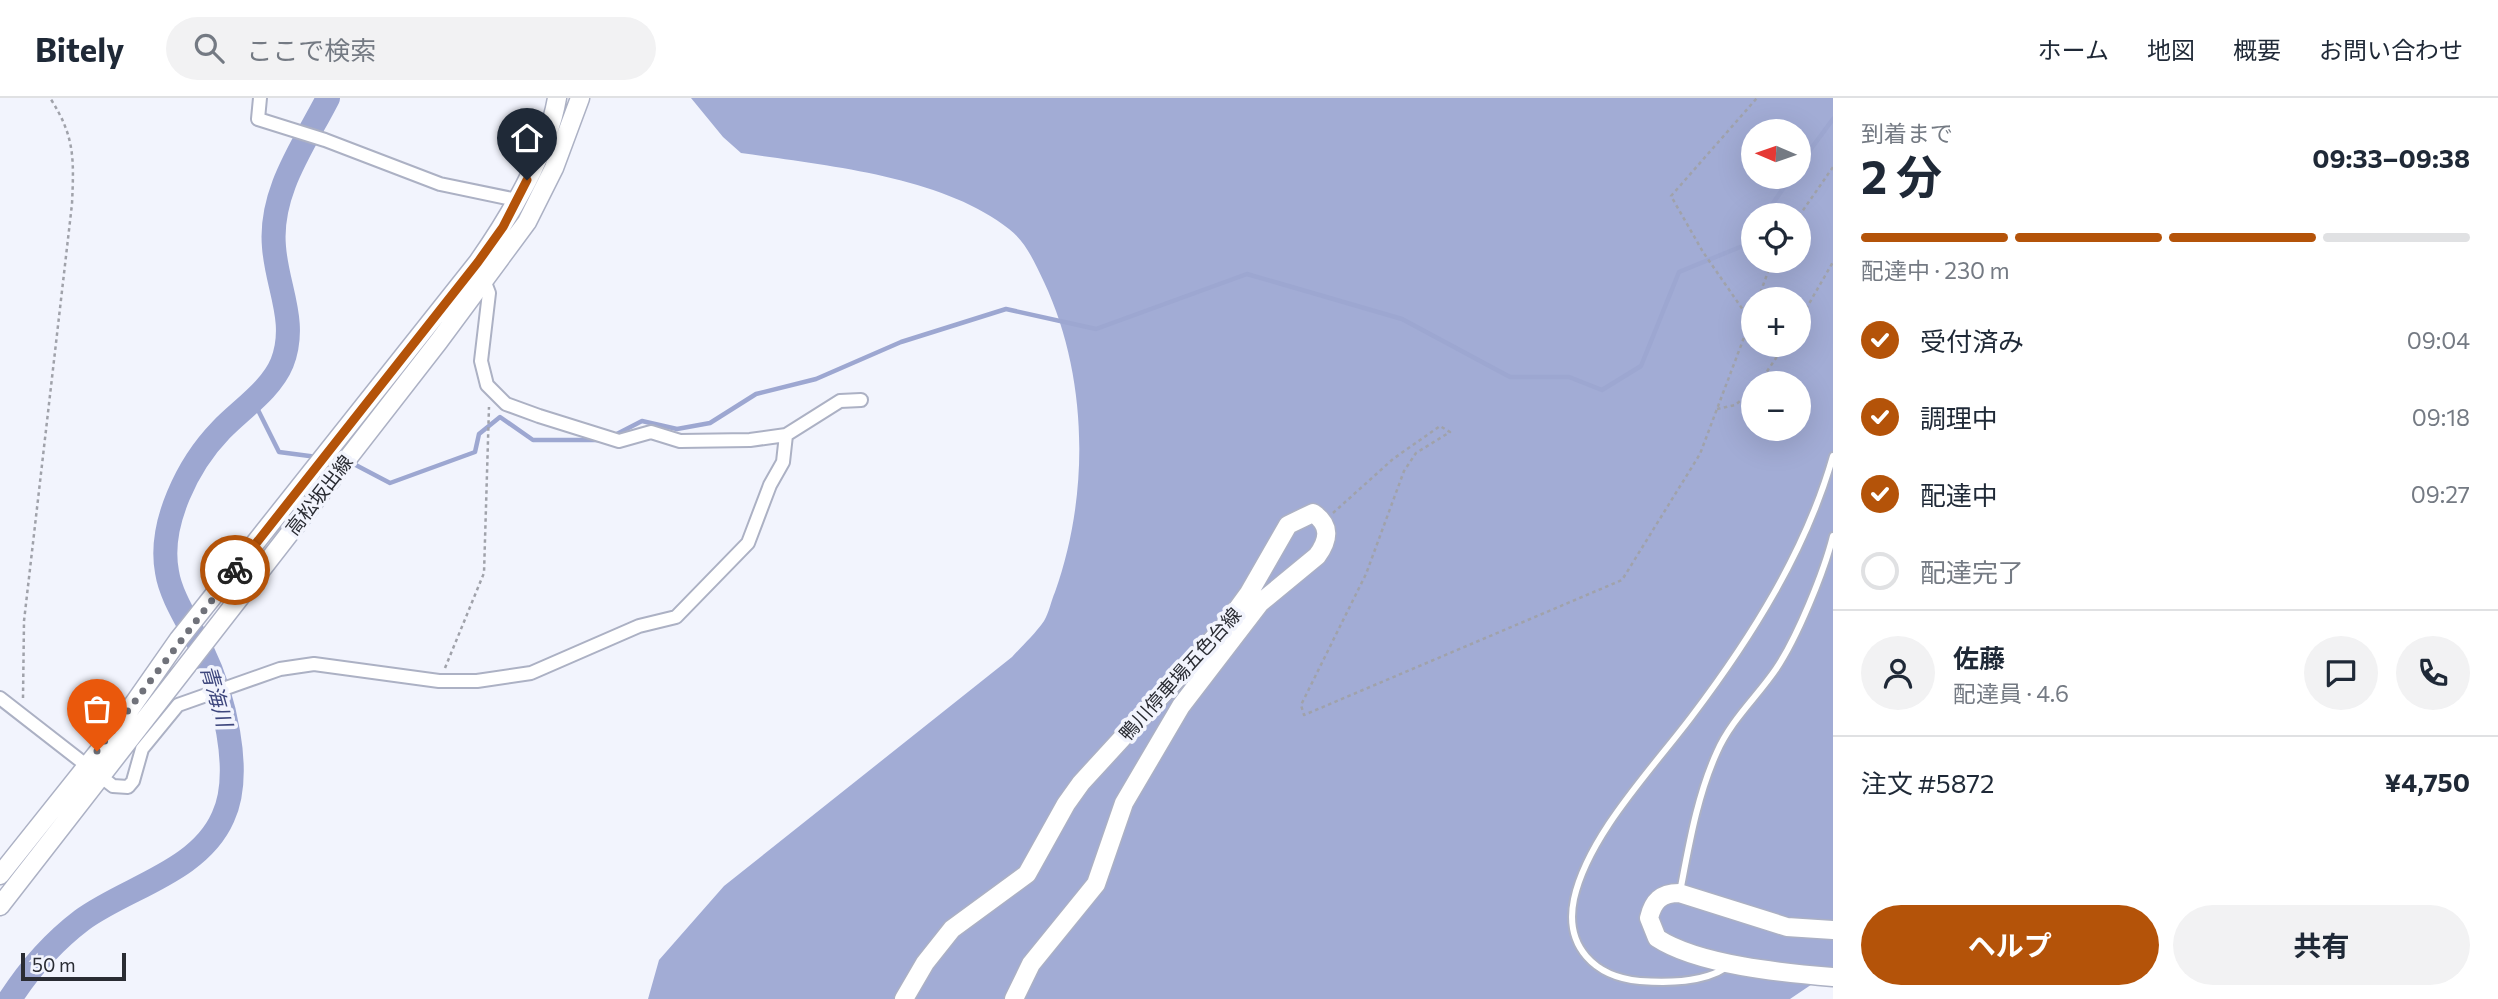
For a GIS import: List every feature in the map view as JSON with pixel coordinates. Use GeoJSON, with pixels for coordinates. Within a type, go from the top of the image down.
{"type":"FeatureCollection","features":[{"type":"Feature","properties":{"kind":"main road","name":"高松坂出線"},"geometry":{"type":"LineString","coordinates":[[0,875],[114,732],[179,639],[478,262],[517,200],[536,159],[557,98]]}},
{"type":"Feature","properties":{"kind":"main road","name":"高松坂出線"},"geometry":{"type":"LineString","coordinates":[[0,906],[330,482],[527,222],[554,168],[580,98]]}},
{"type":"Feature","properties":{"kind":"main road","name":"鴨川停車場五色台線"},"geometry":{"type":"LineString","coordinates":[[904,999],[925,963],[952,929],[1027,874],[1066,804],[1238,610],[1288,525],[1313,513],[1323,522],[1328,536],[1324,546],[1260,603],[1169,726],[1124,803],[1096,884],[1031,964],[1014,999]]}},
{"type":"Feature","properties":{"kind":"main road"},"geometry":{"type":"LineString","coordinates":[[1833,930],[1787,927],[1679,893],[1663,895],[1651,908],[1650,928],[1667,944],[1733,963],[1833,977]]}},
{"type":"Feature","properties":{"kind":"street"},"geometry":{"type":"LineString","coordinates":[[260,98],[258,119],[325,140],[440,184],[517,200]]}},
{"type":"Feature","properties":{"kind":"street"},"geometry":{"type":"LineString","coordinates":[[484,280],[489,293],[481,361],[487,385],[506,404],[601,433],[618,441],[651,432],[680,441],[750,440],[786,435],[840,401],[862,400]]}},
{"type":"Feature","properties":{"kind":"street"},"geometry":{"type":"LineString","coordinates":[[0,698],[113,786],[128,787],[133,781],[142,749],[178,705],[281,669],[314,664],[439,681],[477,681],[531,673],[639,626],[676,617],[747,543],[770,485],[783,462],[786,435]]}},
{"type":"Feature","properties":{"kind":"lane"},"geometry":{"type":"LineString","coordinates":[[1733,963],[1715,975],[1701,979],[1647,982],[1611,976],[1590,961],[1576,939],[1574,900],[1583,872],[1609,825],[1700,705],[1763,612],[1801,544],[1822,497],[1833,456]]}},
{"type":"Feature","properties":{"kind":"lane"},"geometry":{"type":"LineString","coordinates":[[1679,893],[1695,819],[1717,750],[1732,725],[1777,668],[1795,633],[1833,536]]}},
{"type":"Feature","properties":{"kind":"path"},"geometry":{"type":"LineString","coordinates":[[23,701],[24,621],[72,204],[74,153],[65,121],[50,98]]}},
{"type":"Feature","properties":{"kind":"path"},"geometry":{"type":"LineString","coordinates":[[1741,307],[1703,252],[1671,196],[1757,98]]}},
{"type":"Feature","properties":{"kind":"path"},"geometry":{"type":"LineString","coordinates":[[1808,203],[1833,167]]}},
{"type":"Feature","properties":{"kind":"path"},"geometry":{"type":"LineString","coordinates":[[1811,300],[1833,262]]}},
{"type":"Feature","properties":{"kind":"path"},"geometry":{"type":"LineString","coordinates":[[1323,522],[1393,459],[1440,426],[1450,432],[1416,453],[1405,471],[1366,574],[1301,705],[1304,715],[1622,580],[1700,454],[1741,344]]}},
{"type":"Feature","properties":{"kind":"path"},"geometry":{"type":"LineString","coordinates":[[1717,409],[1735,405],[1741,400]]}},
{"type":"Feature","properties":{"kind":"path"},"geometry":{"type":"LineString","coordinates":[[439,681],[484,573],[490,414]]}},
{"type":"Feature","properties":{"kind":"shaded area"},"geometry":{"type":"Polygon","coordinates":[[[691,98],[1833,98],[1833,970],[1790,999],[648,999],[659,960],[724,886],[1012,657],[1037,631],[1047,614],[1066,554],[1079,476],[1076,396],[1059,318],[1030,253],[1015,234],[982,211],[951,196],[917,185],[844,168],[741,153],[723,137],[691,98]]]}},
{"type":"Feature","properties":{"kind":"waterway","name":"青海川"},"geometry":{"type":"LineString","coordinates":[[10,999],[43,956],[71,928],[100,908],[180,865],[212,836],[223,817],[232,778],[228,733],[210,668],[169,582],[165,554],[167,534],[178,496],[197,460],[221,430],[263,391],[282,363],[288,333],[274,247],[277,207],[290,170],[328,98]]}},
{"type":"Feature","properties":{"kind":"waterway"},"geometry":{"type":"LineString","coordinates":[[1811,149],[1833,119]]}},
{"type":"Feature","properties":{"kind":"waterway"},"geometry":{"type":"LineString","coordinates":[[1773,203],[1783,189]]}},
{"type":"Feature","properties":{"kind":"waterway"},"geometry":{"type":"LineString","coordinates":[[611,437],[642,421],[677,429],[710,423],[756,394],[816,379],[901,342],[1006,309],[1096,329],[1247,274],[1402,319],[1510,377],[1569,377],[1602,390],[1641,366],[1679,272],[1741,247]]}},
{"type":"Feature","properties":{"kind":"waterway"},"geometry":{"type":"LineString","coordinates":[[253,400],[279,452],[317,457]]}},
{"type":"Feature","properties":{"kind":"waterway"},"geometry":{"type":"LineString","coordinates":[[350,462],[390,483],[475,452],[479,434],[500,417],[533,440],[603,440]]}},
{"type":"Feature","properties":{"kind":"way so far"},"geometry":{"type":"LineString","coordinates":[[97,751],[114,732],[179,639],[235,570]]}},
{"type":"Feature","properties":{"kind":"route"},"geometry":{"type":"LineString","coordinates":[[235,570],[478,262],[503,227],[527,180]]}}]}
